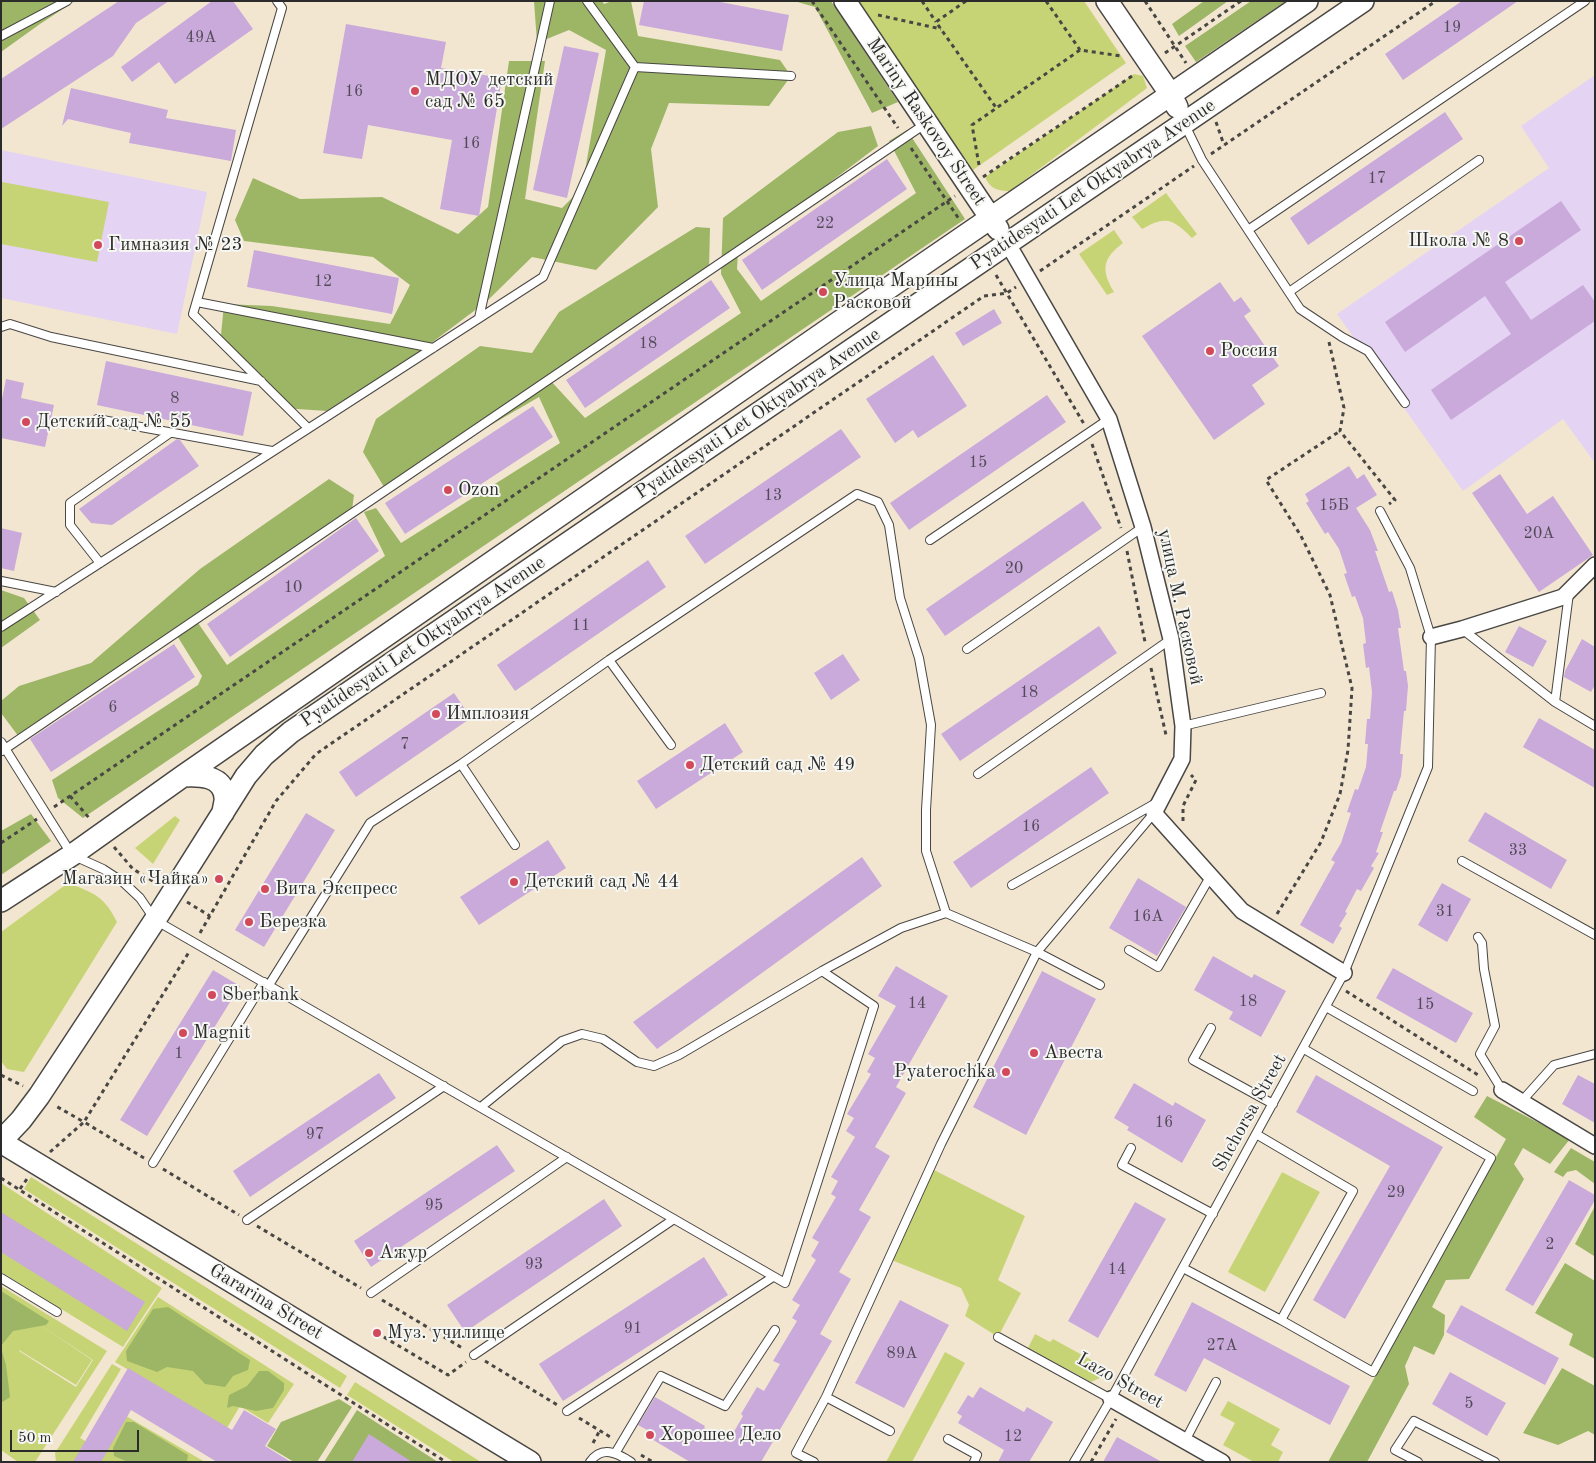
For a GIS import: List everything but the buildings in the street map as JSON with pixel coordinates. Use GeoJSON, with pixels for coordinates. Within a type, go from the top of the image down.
{"type":"FeatureCollection","features":[{"type":"Feature","properties":{"kind":"main road","name":"Mariny Raskovoy Street"},"geometry":{"type":"LineString","coordinates":[[845,1],[1008,244]]}},
{"type":"Feature","properties":{"kind":"main road"},"geometry":{"type":"LineString","coordinates":[[1107,1],[1171,94],[1184,123]]}},
{"type":"Feature","properties":{"kind":"main road","name":"Pyatidesyati Let Oktyabrya Avenue"},"geometry":{"type":"LineString","coordinates":[[1,901],[72,855],[183,776],[968,233],[1308,1]]}},
{"type":"Feature","properties":{"kind":"main road","name":"Pyatidesyati Let Oktyabrya Avenue"},"geometry":{"type":"LineString","coordinates":[[1,1141],[22,1120],[39,1096],[155,920],[246,776],[264,755],[292,732],[1363,1]]}},
{"type":"Feature","properties":{"kind":"main road","name":"Pyatidesyati Let Oktyabrya Avenue"},"geometry":{"type":"LineString","coordinates":[[183,776],[201,774],[214,779],[222,787],[226,797],[222,813]]}},
{"type":"Feature","properties":{"kind":"main road","name":"Gararina Street"},"geometry":{"type":"LineString","coordinates":[[1,1141],[530,1462]]}},
{"type":"Feature","properties":{"kind":"street","name":"улица М. Расковой"},"geometry":{"type":"LineString","coordinates":[[1008,244],[1108,419],[1143,527],[1171,639],[1183,726],[1182,759],[1154,813]]}},
{"type":"Feature","properties":{"kind":"street"},"geometry":{"type":"LineString","coordinates":[[1430,638],[1563,598],[1595,566]]}},
{"type":"Feature","properties":{"kind":"street"},"geometry":{"type":"LineString","coordinates":[[1154,813],[1210,877],[1242,910],[1341,979]]}},
{"type":"Feature","properties":{"kind":"street"},"geometry":{"type":"LineString","coordinates":[[1502,1090],[1595,1146]]}},
{"type":"Feature","properties":{"kind":"street","name":"Lazo Street"},"geometry":{"type":"LineString","coordinates":[[1111,1399],[1222,1462]]}},
{"type":"Feature","properties":{"kind":"lane"},"geometry":{"type":"LineString","coordinates":[[1,36],[67,1]]}},
{"type":"Feature","properties":{"kind":"lane"},"geometry":{"type":"LineString","coordinates":[[277,1],[282,8],[193,314],[308,428]]}},
{"type":"Feature","properties":{"kind":"lane"},"geometry":{"type":"LineString","coordinates":[[479,318],[550,1]]}},
{"type":"Feature","properties":{"kind":"lane"},"geometry":{"type":"LineString","coordinates":[[587,1],[635,67]]}},
{"type":"Feature","properties":{"kind":"lane"},"geometry":{"type":"LineString","coordinates":[[1248,230],[1585,1]]}},
{"type":"Feature","properties":{"kind":"lane"},"geometry":{"type":"LineString","coordinates":[[1,627],[543,277],[635,67]]}},
{"type":"Feature","properties":{"kind":"lane"},"geometry":{"type":"LineString","coordinates":[[635,67],[791,76]]}},
{"type":"Feature","properties":{"kind":"lane"},"geometry":{"type":"LineString","coordinates":[[822,971],[874,1006],[785,1283],[155,920],[140,898],[123,882],[103,869],[72,855],[3,747],[926,123]]}},
{"type":"Feature","properties":{"kind":"lane"},"geometry":{"type":"LineString","coordinates":[[1184,123],[1202,160],[1300,309],[1342,337],[1368,351],[1405,403]]}},
{"type":"Feature","properties":{"kind":"lane"},"geometry":{"type":"LineString","coordinates":[[1289,292],[1479,160]]}},
{"type":"Feature","properties":{"kind":"lane"},"geometry":{"type":"LineString","coordinates":[[196,302],[433,348]]}},
{"type":"Feature","properties":{"kind":"lane"},"geometry":{"type":"LineString","coordinates":[[1,327],[10,324],[51,337],[261,381]]}},
{"type":"Feature","properties":{"kind":"lane"},"geometry":{"type":"LineString","coordinates":[[96,419],[272,451]]}},
{"type":"Feature","properties":{"kind":"lane"},"geometry":{"type":"LineString","coordinates":[[930,540],[1108,419]]}},
{"type":"Feature","properties":{"kind":"lane"},"geometry":{"type":"LineString","coordinates":[[100,563],[70,525],[70,503],[170,433]]}},
{"type":"Feature","properties":{"kind":"lane"},"geometry":{"type":"LineString","coordinates":[[152,1163],[370,822],[461,764],[609,660],[857,494],[878,502],[889,525],[900,598],[919,658],[931,725],[926,810],[926,851],[946,913]]}},
{"type":"Feature","properties":{"kind":"lane"},"geometry":{"type":"LineString","coordinates":[[1380,511],[1410,568],[1430,638]]}},
{"type":"Feature","properties":{"kind":"lane"},"geometry":{"type":"LineString","coordinates":[[967,649],[1143,527]]}},
{"type":"Feature","properties":{"kind":"lane"},"geometry":{"type":"LineString","coordinates":[[1,582],[56,592]]}},
{"type":"Feature","properties":{"kind":"lane"},"geometry":{"type":"LineString","coordinates":[[1555,702],[1570,591]]}},
{"type":"Feature","properties":{"kind":"lane"},"geometry":{"type":"LineString","coordinates":[[1462,629],[1555,702],[1595,726]]}},
{"type":"Feature","properties":{"kind":"lane","name":"Shchorsa Street"},"geometry":{"type":"LineString","coordinates":[[1074,1462],[1111,1399],[1341,979],[1428,767],[1430,638]]}},
{"type":"Feature","properties":{"kind":"lane"},"geometry":{"type":"LineString","coordinates":[[978,774],[1171,639]]}},
{"type":"Feature","properties":{"kind":"lane"},"geometry":{"type":"LineString","coordinates":[[609,660],[672,745]]}},
{"type":"Feature","properties":{"kind":"lane"},"geometry":{"type":"LineString","coordinates":[[1183,726],[1320,693]]}},
{"type":"Feature","properties":{"kind":"lane"},"geometry":{"type":"LineString","coordinates":[[461,764],[515,846]]}},
{"type":"Feature","properties":{"kind":"lane"},"geometry":{"type":"LineString","coordinates":[[1012,885],[1162,800]]}},
{"type":"Feature","properties":{"kind":"lane"},"geometry":{"type":"LineString","coordinates":[[814,1462],[796,1453],[826,1397],[941,1144],[1037,952],[1154,813]]}},
{"type":"Feature","properties":{"kind":"lane"},"geometry":{"type":"LineString","coordinates":[[1462,861],[1595,935]]}},
{"type":"Feature","properties":{"kind":"lane"},"geometry":{"type":"LineString","coordinates":[[1129,950],[1158,967],[1210,877]]}},
{"type":"Feature","properties":{"kind":"lane"},"geometry":{"type":"LineString","coordinates":[[481,1108],[562,1041],[582,1034],[603,1039],[637,1062],[654,1066],[679,1055],[822,971],[902,928],[946,913],[1037,952],[1100,985]]}},
{"type":"Feature","properties":{"kind":"lane"},"geometry":{"type":"LineString","coordinates":[[1478,937],[1482,944],[1484,969],[1495,1026],[1480,1054],[1502,1090]]}},
{"type":"Feature","properties":{"kind":"lane"},"geometry":{"type":"LineString","coordinates":[[1326,1007],[1473,1091]]}},
{"type":"Feature","properties":{"kind":"lane"},"geometry":{"type":"LineString","coordinates":[[1210,1028],[1192,1060],[1272,1104]]}},
{"type":"Feature","properties":{"kind":"lane"},"geometry":{"type":"LineString","coordinates":[[1183,1268],[1281,1320],[1372,1372],[1491,1158],[1304,1049]]}},
{"type":"Feature","properties":{"kind":"lane"},"geometry":{"type":"LineString","coordinates":[[1522,1102],[1554,1065],[1595,1054]]}},
{"type":"Feature","properties":{"kind":"lane"},"geometry":{"type":"LineString","coordinates":[[247,1220],[444,1086]]}},
{"type":"Feature","properties":{"kind":"lane"},"geometry":{"type":"LineString","coordinates":[[1256,1134],[1354,1191],[1281,1320]]}},
{"type":"Feature","properties":{"kind":"lane"},"geometry":{"type":"LineString","coordinates":[[1131,1148],[1122,1164],[1213,1214]]}},
{"type":"Feature","properties":{"kind":"lane"},"geometry":{"type":"LineString","coordinates":[[371,1293],[567,1157]]}},
{"type":"Feature","properties":{"kind":"lane"},"geometry":{"type":"LineString","coordinates":[[474,1355],[674,1219]]}},
{"type":"Feature","properties":{"kind":"lane"},"geometry":{"type":"LineString","coordinates":[[567,1411],[773,1277]]}},
{"type":"Feature","properties":{"kind":"lane"},"geometry":{"type":"LineString","coordinates":[[1,1278],[57,1312]]}},
{"type":"Feature","properties":{"kind":"lane"},"geometry":{"type":"LineString","coordinates":[[616,1452],[661,1376],[725,1406],[775,1330]]}},
{"type":"Feature","properties":{"kind":"lane","name":"Lazo Street"},"geometry":{"type":"LineString","coordinates":[[998,1336],[1111,1399]]}},
{"type":"Feature","properties":{"kind":"lane"},"geometry":{"type":"LineString","coordinates":[[1185,1441],[1216,1382]]}},
{"type":"Feature","properties":{"kind":"lane"},"geometry":{"type":"LineString","coordinates":[[826,1397],[890,1431]]}},
{"type":"Feature","properties":{"kind":"lane"},"geometry":{"type":"LineString","coordinates":[[1418,1462],[1395,1450],[1414,1421],[1495,1462]]}},
{"type":"Feature","properties":{"kind":"lane"},"geometry":{"type":"LineString","coordinates":[[948,1439],[977,1455],[974,1462]]}},
{"type":"Feature","properties":{"kind":"lane"},"geometry":{"type":"LineString","coordinates":[[590,1462],[604,1452],[616,1452],[631,1462]]}},
{"type":"Feature","properties":{"kind":"path"},"geometry":{"type":"LineString","coordinates":[[812,1],[968,233]]}},
{"type":"Feature","properties":{"kind":"path"},"geometry":{"type":"LineString","coordinates":[[922,1],[997,109]]}},
{"type":"Feature","properties":{"kind":"path"},"geometry":{"type":"LineString","coordinates":[[936,22],[966,1]]}},
{"type":"Feature","properties":{"kind":"path"},"geometry":{"type":"LineString","coordinates":[[1046,1],[1080,50]]}},
{"type":"Feature","properties":{"kind":"path"},"geometry":{"type":"LineString","coordinates":[[1122,56],[1080,50],[972,126],[981,178],[1241,1]]}},
{"type":"Feature","properties":{"kind":"path"},"geometry":{"type":"LineString","coordinates":[[20,1189],[38,1164],[84,1122],[210,916],[276,801],[316,754],[984,296],[1007,293],[1436,1]]}},
{"type":"Feature","properties":{"kind":"path"},"geometry":{"type":"LineString","coordinates":[[870,14],[941,29]]}},
{"type":"Feature","properties":{"kind":"path"},"geometry":{"type":"LineString","coordinates":[[1,843],[969,186]]}},
{"type":"Feature","properties":{"kind":"path"},"geometry":{"type":"LineString","coordinates":[[986,258],[1089,432],[1124,540],[1166,736]]}},
{"type":"Feature","properties":{"kind":"path"},"geometry":{"type":"LineString","coordinates":[[1273,920],[1321,842],[1340,794],[1348,750],[1352,688],[1330,595],[1301,536],[1266,480],[1340,430]]}},
{"type":"Feature","properties":{"kind":"path"},"geometry":{"type":"LineString","coordinates":[[1180,764],[1196,780],[1183,806],[1185,827]]}},
{"type":"Feature","properties":{"kind":"path"},"geometry":{"type":"LineString","coordinates":[[70,796],[134,869],[210,916]]}},
{"type":"Feature","properties":{"kind":"path"},"geometry":{"type":"LineString","coordinates":[[1341,979],[1502,1090]]}},
{"type":"Feature","properties":{"kind":"path"},"geometry":{"type":"LineString","coordinates":[[1,1075],[84,1122]]}},
{"type":"Feature","properties":{"kind":"path"},"geometry":{"type":"LineString","coordinates":[[1,1178],[446,1462]]}},
{"type":"Feature","properties":{"kind":"path"},"geometry":{"type":"LineString","coordinates":[[377,1333],[448,1375],[474,1355]]}},
{"type":"Feature","properties":{"kind":"path"},"geometry":{"type":"LineString","coordinates":[[1092,1462],[1118,1416]]}},
{"type":"Feature","properties":{"kind":"shaded area","name":"Школа № 8"},"geometry":{"type":"Polygon","coordinates":[[[1595,75],[1595,463],[1563,419],[1463,491],[1337,314],[1549,168],[1521,126],[1595,75]]]}},
{"type":"Feature","properties":{"kind":"shaded area","name":"Гимназия № 23"},"geometry":{"type":"Polygon","coordinates":[[[1,150],[207,192],[177,334],[1,298],[1,150]]]}},
{"type":"Feature","properties":{"kind":"green space"},"geometry":{"type":"Polygon","coordinates":[[[1,1],[75,1],[1,52],[1,1]]]}},
{"type":"Feature","properties":{"kind":"green space"},"geometry":{"type":"Polygon","coordinates":[[[534,1],[602,1],[604,4],[612,1],[631,1],[638,36],[780,60],[791,76],[769,106],[669,103],[651,149],[658,207],[596,270],[532,257],[486,302],[406,362],[327,411],[282,408],[221,335],[224,304],[272,306],[390,324],[410,285],[373,257],[244,241],[235,220],[253,178],[300,199],[382,197],[458,234],[488,207],[509,61],[545,61],[525,199],[562,208],[582,188],[606,50],[569,30],[537,43],[534,1]]]}},
{"type":"Feature","properties":{"kind":"green space"},"geometry":{"type":"Polygon","coordinates":[[[794,1],[831,1],[898,102],[872,113],[815,7],[794,1]]]}},
{"type":"Feature","properties":{"kind":"green space"},"geometry":{"type":"Polygon","coordinates":[[[858,1],[1084,1],[1126,63],[973,170],[858,1]]]}},
{"type":"Feature","properties":{"kind":"green space"},"geometry":{"type":"Polygon","coordinates":[[[1204,1],[1228,1],[1179,36],[1172,24],[1204,1]]]}},
{"type":"Feature","properties":{"kind":"green space"},"geometry":{"type":"Polygon","coordinates":[[[1251,1],[1286,1],[1196,62],[1185,46],[1251,1]]]}},
{"type":"Feature","properties":{"kind":"green space"},"geometry":{"type":"Polygon","coordinates":[[[1134,74],[1143,76],[1147,88],[1010,191],[998,190],[989,184],[985,177],[1134,74]]]}},
{"type":"Feature","properties":{"kind":"green space"},"geometry":{"type":"Polygon","coordinates":[[[871,126],[878,146],[738,252],[737,269],[761,301],[916,193],[889,141],[907,130],[965,219],[83,818],[58,798],[52,780],[198,685],[202,676],[176,634],[19,737],[1,713],[1,701],[19,686],[91,663],[200,569],[329,479],[354,495],[352,510],[196,620],[227,665],[385,556],[364,512],[376,508],[401,543],[560,443],[539,397],[384,487],[363,452],[376,419],[480,346],[532,353],[559,312],[696,227],[710,228],[709,270],[550,380],[585,418],[741,313],[721,274],[723,218],[838,132],[871,126]]]}},
{"type":"Feature","properties":{"kind":"green space"},"geometry":{"type":"Polygon","coordinates":[[[2,182],[109,202],[97,262],[1,244],[2,182]]]}},
{"type":"Feature","properties":{"kind":"green space"},"geometry":{"type":"Polygon","coordinates":[[[1166,193],[1197,234],[1192,238],[1180,227],[1169,221],[1157,222],[1142,229],[1132,217],[1166,193]]]}},
{"type":"Feature","properties":{"kind":"green space"},"geometry":{"type":"Polygon","coordinates":[[[1114,230],[1123,243],[1107,260],[1107,277],[1114,292],[1107,295],[1079,254],[1114,230]]]}},
{"type":"Feature","properties":{"kind":"green space"},"geometry":{"type":"Polygon","coordinates":[[[1,590],[24,598],[40,620],[1,648],[1,590]]]}},
{"type":"Feature","properties":{"kind":"green space"},"geometry":{"type":"Polygon","coordinates":[[[31,814],[51,841],[1,875],[1,831],[31,814]]]}},
{"type":"Feature","properties":{"kind":"green space"},"geometry":{"type":"Polygon","coordinates":[[[175,816],[180,820],[153,864],[135,848],[175,816]]]}},
{"type":"Feature","properties":{"kind":"green space"},"geometry":{"type":"Polygon","coordinates":[[[68,883],[97,896],[108,906],[117,922],[24,1072],[7,1069],[1,1061],[1,932],[68,883]]]}},
{"type":"Feature","properties":{"kind":"green space"},"geometry":{"type":"Polygon","coordinates":[[[1487,1096],[1570,1139],[1550,1164],[1523,1148],[1514,1164],[1524,1179],[1469,1279],[1446,1280],[1432,1307],[1445,1315],[1444,1335],[1434,1355],[1414,1346],[1405,1366],[1409,1384],[1367,1462],[1328,1462],[1506,1139],[1474,1117],[1487,1096]]]}},
{"type":"Feature","properties":{"kind":"green space"},"geometry":{"type":"Polygon","coordinates":[[[1571,1148],[1595,1162],[1595,1184],[1576,1170],[1567,1172],[1563,1177],[1554,1172],[1571,1148]]]}},
{"type":"Feature","properties":{"kind":"green space"},"geometry":{"type":"Polygon","coordinates":[[[934,1170],[1025,1216],[998,1280],[1021,1293],[998,1337],[965,1316],[969,1305],[961,1288],[889,1259],[934,1170]]]}},
{"type":"Feature","properties":{"kind":"green space"},"geometry":{"type":"Polygon","coordinates":[[[1282,1172],[1320,1192],[1265,1292],[1228,1272],[1282,1172]]]}},
{"type":"Feature","properties":{"kind":"green space"},"geometry":{"type":"Polygon","coordinates":[[[31,1177],[347,1376],[340,1388],[24,1189],[31,1177]]]}},
{"type":"Feature","properties":{"kind":"green space"},"geometry":{"type":"Polygon","coordinates":[[[1,1183],[162,1288],[123,1347],[1,1272],[1,1183]]]}},
{"type":"Feature","properties":{"kind":"green space"},"geometry":{"type":"Polygon","coordinates":[[[1595,1206],[1595,1255],[1594,1256],[1575,1244],[1595,1206]]]}},
{"type":"Feature","properties":{"kind":"green space"},"geometry":{"type":"Polygon","coordinates":[[[1565,1263],[1595,1281],[1595,1359],[1569,1345],[1573,1334],[1535,1313],[1565,1263]]]}},
{"type":"Feature","properties":{"kind":"green space"},"geometry":{"type":"Polygon","coordinates":[[[1,1286],[107,1351],[35,1462],[18,1462],[1,1450],[1,1286]],[[37,1323],[92,1360],[76,1385],[19,1350],[76,1387],[93,1360],[37,1323]]]}},
{"type":"Feature","properties":{"kind":"green space"},"geometry":{"type":"Polygon","coordinates":[[[1,1291],[49,1321],[46,1325],[13,1331],[1,1346],[1,1291]]]}},
{"type":"Feature","properties":{"kind":"green space"},"geometry":{"type":"Polygon","coordinates":[[[158,1297],[294,1384],[268,1423],[240,1406],[227,1428],[115,1362],[158,1297]]]}},
{"type":"Feature","properties":{"kind":"green space"},"geometry":{"type":"Polygon","coordinates":[[[168,1307],[250,1360],[248,1370],[233,1376],[225,1387],[205,1384],[193,1371],[167,1367],[157,1372],[127,1361],[126,1351],[153,1309],[168,1307]]]}},
{"type":"Feature","properties":{"kind":"green space"},"geometry":{"type":"Polygon","coordinates":[[[1035,1334],[1050,1342],[1053,1339],[1106,1368],[1100,1378],[1091,1382],[1028,1348],[1035,1334]]]}},
{"type":"Feature","properties":{"kind":"green space"},"geometry":{"type":"Polygon","coordinates":[[[1,1348],[6,1365],[10,1397],[1,1403],[1,1348]]]}},
{"type":"Feature","properties":{"kind":"green space"},"geometry":{"type":"Polygon","coordinates":[[[945,1352],[965,1363],[912,1462],[886,1462],[945,1352]]]}},
{"type":"Feature","properties":{"kind":"green space"},"geometry":{"type":"Polygon","coordinates":[[[112,1364],[121,1369],[80,1438],[105,1452],[126,1416],[205,1462],[56,1462],[55,1453],[112,1364]]]}},
{"type":"Feature","properties":{"kind":"green space"},"geometry":{"type":"Polygon","coordinates":[[[1562,1368],[1595,1386],[1595,1435],[1588,1431],[1558,1445],[1523,1433],[1562,1368]]]}},
{"type":"Feature","properties":{"kind":"green space"},"geometry":{"type":"Polygon","coordinates":[[[259,1371],[268,1371],[284,1383],[284,1390],[273,1408],[256,1411],[233,1406],[227,1408],[229,1395],[247,1386],[259,1371]]]}},
{"type":"Feature","properties":{"kind":"green space"},"geometry":{"type":"Polygon","coordinates":[[[355,1382],[481,1462],[454,1462],[347,1395],[355,1382]]]}},
{"type":"Feature","properties":{"kind":"green space"},"geometry":{"type":"Polygon","coordinates":[[[339,1399],[352,1407],[317,1462],[294,1462],[267,1446],[281,1422],[339,1399]]]}},
{"type":"Feature","properties":{"kind":"green space"},"geometry":{"type":"Polygon","coordinates":[[[1228,1401],[1280,1429],[1271,1445],[1283,1452],[1278,1462],[1254,1462],[1223,1445],[1235,1423],[1220,1415],[1228,1401]]]}},
{"type":"Feature","properties":{"kind":"green space"},"geometry":{"type":"Polygon","coordinates":[[[357,1410],[438,1462],[324,1462],[357,1410]]]}},
{"type":"Feature","properties":{"kind":"green space"},"geometry":{"type":"Polygon","coordinates":[[[126,1422],[134,1422],[188,1455],[187,1462],[128,1462],[114,1456],[113,1448],[126,1422]]]}},
{"type":"Feature","properties":{"kind":"place","name":"МДОУ детский сад № 65"},"geometry":{"type":"Point","coordinates":[415,91]}},
{"type":"Feature","properties":{"kind":"place","name":"Школа № 8"},"geometry":{"type":"Point","coordinates":[1519,241]}},
{"type":"Feature","properties":{"kind":"place","name":"Гимназия № 23"},"geometry":{"type":"Point","coordinates":[98,245]}},
{"type":"Feature","properties":{"kind":"place","name":"Улица Марины Расковой"},"geometry":{"type":"Point","coordinates":[823,292]}},
{"type":"Feature","properties":{"kind":"place","name":"Россия"},"geometry":{"type":"Point","coordinates":[1210,351]}},
{"type":"Feature","properties":{"kind":"place","name":"Детский сад № 55"},"geometry":{"type":"Point","coordinates":[26,422]}},
{"type":"Feature","properties":{"kind":"place","name":"Ozon"},"geometry":{"type":"Point","coordinates":[448,490]}},
{"type":"Feature","properties":{"kind":"place","name":"Имплозия"},"geometry":{"type":"Point","coordinates":[436,714]}},
{"type":"Feature","properties":{"kind":"place","name":"Детский сад № 49"},"geometry":{"type":"Point","coordinates":[690,765]}},
{"type":"Feature","properties":{"kind":"place","name":"Магазин «Чайка»"},"geometry":{"type":"Point","coordinates":[219,879]}},
{"type":"Feature","properties":{"kind":"place","name":"Детский сад № 44"},"geometry":{"type":"Point","coordinates":[514,882]}},
{"type":"Feature","properties":{"kind":"place","name":"Вита Экспресс"},"geometry":{"type":"Point","coordinates":[265,889]}},
{"type":"Feature","properties":{"kind":"place","name":"Березка"},"geometry":{"type":"Point","coordinates":[249,922]}},
{"type":"Feature","properties":{"kind":"place","name":"Sberbank"},"geometry":{"type":"Point","coordinates":[212,995]}},
{"type":"Feature","properties":{"kind":"place","name":"Magnit"},"geometry":{"type":"Point","coordinates":[183,1033]}},
{"type":"Feature","properties":{"kind":"place","name":"Авеста"},"geometry":{"type":"Point","coordinates":[1034,1053]}},
{"type":"Feature","properties":{"kind":"place","name":"Pyaterochka"},"geometry":{"type":"Point","coordinates":[1006,1072]}},
{"type":"Feature","properties":{"kind":"place","name":"Ажур"},"geometry":{"type":"Point","coordinates":[369,1253]}},
{"type":"Feature","properties":{"kind":"place","name":"Муз. училище"},"geometry":{"type":"Point","coordinates":[377,1333]}},
{"type":"Feature","properties":{"kind":"place","name":"Хорошее Дело"},"geometry":{"type":"Point","coordinates":[650,1435]}}]}
